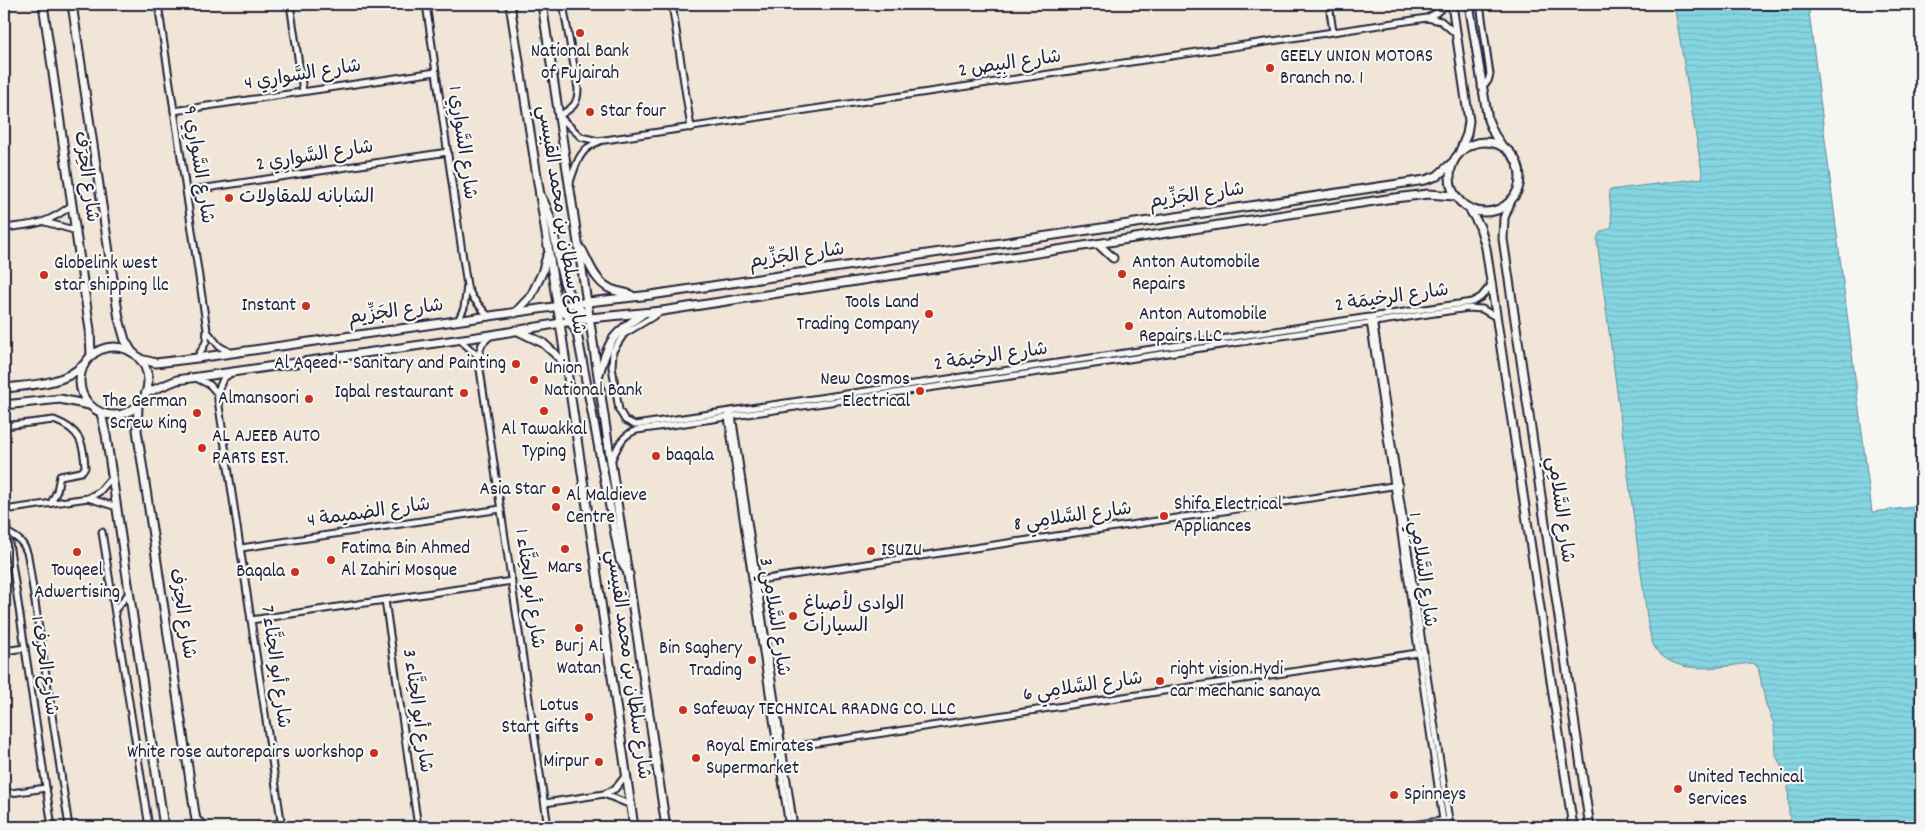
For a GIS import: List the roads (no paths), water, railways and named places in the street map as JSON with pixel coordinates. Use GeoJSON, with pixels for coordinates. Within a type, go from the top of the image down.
{"type":"FeatureCollection","features":[{"type":"Feature","properties":{"kind":"street","name":"شارع الحِرَف"},"geometry":{"type":"LineString","coordinates":[[43,4],[90,330],[88,359]]}},
{"type":"Feature","properties":{"kind":"street","name":"شارع الحِرَف"},"geometry":{"type":"LineString","coordinates":[[72,4],[119,319],[125,340],[132,352]]}},
{"type":"Feature","properties":{"kind":"street","name":"شارع السَّوارِي 9"},"geometry":{"type":"LineString","coordinates":[[158,4],[207,330],[206,342],[197,358]]}},
{"type":"Feature","properties":{"kind":"street"},"geometry":{"type":"LineString","coordinates":[[290,4],[303,91]]}},
{"type":"Feature","properties":{"kind":"street","name":"شارع السَّوارِي 1"},"geometry":{"type":"LineString","coordinates":[[426,4],[467,286],[464,308],[458,321]]}},
{"type":"Feature","properties":{"kind":"street","name":"شارع سلطان بن محمد القبيسي"},"geometry":{"type":"LineString","coordinates":[[510,4],[560,323],[634,827]]}},
{"type":"Feature","properties":{"kind":"street","name":"شارع سلطان بن محمد القبيسي"},"geometry":{"type":"LineString","coordinates":[[542,4],[630,575],[666,827]]}},
{"type":"Feature","properties":{"kind":"street"},"geometry":{"type":"LineString","coordinates":[[563,4],[578,98],[574,106],[560,116],[581,137],[598,142]]}},
{"type":"Feature","properties":{"kind":"street"},"geometry":{"type":"LineString","coordinates":[[672,4],[691,128]]}},
{"type":"Feature","properties":{"kind":"street"},"geometry":{"type":"LineString","coordinates":[[1329,4],[1333,32]]}},
{"type":"Feature","properties":{"kind":"street","name":"شارع البِيص 2"},"geometry":{"type":"LineString","coordinates":[[1427,18],[1447,4]]}},
{"type":"Feature","properties":{"kind":"street"},"geometry":{"type":"LineString","coordinates":[[1452,4],[1468,120],[1467,134],[1459,153],[1452,163],[1449,178],[1455,196],[1469,208],[1480,212],[1492,212],[1512,200],[1518,188],[1520,174],[1516,161],[1490,128],[1481,88],[1468,4]]}},
{"type":"Feature","properties":{"kind":"street"},"geometry":{"type":"LineString","coordinates":[[1480,4],[1490,74],[1488,80],[1481,88]]}},
{"type":"Feature","properties":{"kind":"street","name":"شارع البِيص 2"},"geometry":{"type":"LineString","coordinates":[[570,183],[579,156],[587,147],[598,142],[1427,18],[1442,21],[1450,26],[1456,34]]}},
{"type":"Feature","properties":{"kind":"street","name":"شارع السَّوارِي 4"},"geometry":{"type":"LineString","coordinates":[[174,112],[436,72]]}},
{"type":"Feature","properties":{"kind":"street"},"geometry":{"type":"LineString","coordinates":[[1459,153],[1468,146],[1480,142],[1491,142],[1503,146]]}},
{"type":"Feature","properties":{"kind":"street","name":"شارع السَّوارِي 2"},"geometry":{"type":"LineString","coordinates":[[186,191],[448,152]]}},
{"type":"Feature","properties":{"kind":"street","name":"شارع الجَزِّيم"},"geometry":{"type":"LineString","coordinates":[[140,359],[156,363],[197,358],[1425,180],[1437,176],[1452,163]]}},
{"type":"Feature","properties":{"kind":"street"},"geometry":{"type":"LineString","coordinates":[[539,192],[548,208],[563,282],[574,304],[590,318]]}},
{"type":"Feature","properties":{"kind":"street","name":"شارع الجَزِّيم"},"geometry":{"type":"LineString","coordinates":[[146,393],[177,380],[195,377],[491,335],[590,318],[662,311],[1395,198],[1428,194],[1455,196]]}},
{"type":"Feature","properties":{"kind":"street","name":"شارع السَّلامِي"},"geometry":{"type":"LineString","coordinates":[[1512,200],[1504,218],[1503,238],[1590,827]]}},
{"type":"Feature","properties":{"kind":"street"},"geometry":{"type":"LineString","coordinates":[[4,228],[45,222],[72,205]]}},
{"type":"Feature","properties":{"kind":"street","name":"شارع السَّلامِي"},"geometry":{"type":"LineString","coordinates":[[1469,208],[1483,234],[1573,827]]}},
{"type":"Feature","properties":{"kind":"street"},"geometry":{"type":"LineString","coordinates":[[45,222],[76,231]]}},
{"type":"Feature","properties":{"kind":"street"},"geometry":{"type":"LineString","coordinates":[[579,242],[592,270],[603,285],[615,291],[634,296]]}},
{"type":"Feature","properties":{"kind":"street"},"geometry":{"type":"LineString","coordinates":[[1098,244],[1114,258]]}},
{"type":"Feature","properties":{"kind":"street"},"geometry":{"type":"LineString","coordinates":[[515,313],[534,292],[548,254]]}},
{"type":"Feature","properties":{"kind":"street","name":"شارع الرخيمَة 2"},"geometry":{"type":"LineString","coordinates":[[662,311],[628,331],[620,338],[613,351],[612,367],[618,406],[622,417],[628,422],[638,425],[730,415],[1122,360],[1372,320],[1475,301],[1491,285]]}},
{"type":"Feature","properties":{"kind":"street","name":"شارع السَّوارِي 1"},"geometry":{"type":"LineString","coordinates":[[467,286],[473,298],[489,317]]}},
{"type":"Feature","properties":{"kind":"street"},"geometry":{"type":"LineString","coordinates":[[557,307],[572,321],[577,333],[620,560],[630,575]]}},
{"type":"Feature","properties":{"kind":"street","name":"شارع الرخيمَة 2"},"geometry":{"type":"LineString","coordinates":[[612,459],[622,440],[633,432],[772,409],[778,405],[1121,354],[1473,307],[1482,309],[1496,317]]}},
{"type":"Feature","properties":{"kind":"street"},"geometry":{"type":"LineString","coordinates":[[598,376],[605,354],[614,336],[644,313]]}},
{"type":"Feature","properties":{"kind":"street","name":"شارع السَّلامِي 1"},"geometry":{"type":"LineString","coordinates":[[1372,320],[1446,820],[1450,827]]}},
{"type":"Feature","properties":{"kind":"street"},"geometry":{"type":"LineString","coordinates":[[207,330],[220,346],[231,353]]}},
{"type":"Feature","properties":{"kind":"street"},"geometry":{"type":"LineString","coordinates":[[516,330],[543,343],[566,364]]}},
{"type":"Feature","properties":{"kind":"street"},"geometry":{"type":"LineString","coordinates":[[459,339],[478,356],[482,344],[491,335]]}},
{"type":"Feature","properties":{"kind":"street"},"geometry":{"type":"LineString","coordinates":[[4,388],[59,379],[77,371],[97,352],[111,347],[126,349],[132,352],[140,359],[148,375],[146,393],[138,406],[130,412],[120,415],[101,413],[89,405],[60,399],[4,405]]}},
{"type":"Feature","properties":{"kind":"street"},"geometry":{"type":"LineString","coordinates":[[1121,354],[1122,360]]}},
{"type":"Feature","properties":{"kind":"street","name":"شارع أبو الحِنَّاء 1"},"geometry":{"type":"LineString","coordinates":[[478,356],[548,827]]}},
{"type":"Feature","properties":{"kind":"street"},"geometry":{"type":"LineString","coordinates":[[88,359],[80,376],[80,384],[89,405]]}},
{"type":"Feature","properties":{"kind":"street"},"geometry":{"type":"LineString","coordinates":[[217,393],[220,384],[232,373]]}},
{"type":"Feature","properties":{"kind":"street"},"geometry":{"type":"LineString","coordinates":[[195,377],[210,385],[217,393]]}},
{"type":"Feature","properties":{"kind":"street","name":"شارع أبو الحِنَّاء 7"},"geometry":{"type":"LineString","coordinates":[[217,393],[282,825]]}},
{"type":"Feature","properties":{"kind":"street","name":"شارع الحِرَف"},"geometry":{"type":"LineString","coordinates":[[138,406],[137,430],[197,827]]}},
{"type":"Feature","properties":{"kind":"street"},"geometry":{"type":"LineString","coordinates":[[101,413],[130,592],[164,827]]}},
{"type":"Feature","properties":{"kind":"street","name":"شارع السَّلامِي 3"},"geometry":{"type":"LineString","coordinates":[[730,415],[780,748],[794,827]]}},
{"type":"Feature","properties":{"kind":"street"},"geometry":{"type":"LineString","coordinates":[[4,426],[54,420],[76,433],[80,439],[85,468],[81,472],[60,476],[57,491],[51,503]]}},
{"type":"Feature","properties":{"kind":"street"},"geometry":{"type":"LineString","coordinates":[[4,510],[88,498],[98,492],[112,477]]}},
{"type":"Feature","properties":{"kind":"street","name":"شارع السَّلامِي 8"},"geometry":{"type":"LineString","coordinates":[[755,580],[1396,486]]}},
{"type":"Feature","properties":{"kind":"street"},"geometry":{"type":"LineString","coordinates":[[88,498],[117,507]]}},
{"type":"Feature","properties":{"kind":"street","name":"شارع الحرَف 1"},"geometry":{"type":"LineString","coordinates":[[4,510],[52,827]]}},
{"type":"Feature","properties":{"kind":"street","name":"شارع الضميمة 4"},"geometry":{"type":"LineString","coordinates":[[241,548],[501,510]]}},
{"type":"Feature","properties":{"kind":"street"},"geometry":{"type":"LineString","coordinates":[[102,532],[149,827]]}},
{"type":"Feature","properties":{"kind":"street"},"geometry":{"type":"LineString","coordinates":[[8,533],[20,540],[28,556],[69,827]]}},
{"type":"Feature","properties":{"kind":"street"},"geometry":{"type":"LineString","coordinates":[[252,620],[512,581]]}},
{"type":"Feature","properties":{"kind":"street"},"geometry":{"type":"LineString","coordinates":[[115,610],[130,592]]}},
{"type":"Feature","properties":{"kind":"street","name":"شارع أبو الحِنَّاء 3"},"geometry":{"type":"LineString","coordinates":[[385,600],[418,827]]}},
{"type":"Feature","properties":{"kind":"street"},"geometry":{"type":"LineString","coordinates":[[4,651],[25,648]]}},
{"type":"Feature","properties":{"kind":"street","name":"شارع السَّلامِي 6"},"geometry":{"type":"LineString","coordinates":[[780,748],[1421,652]]}},
{"type":"Feature","properties":{"kind":"street","name":"شارع السَّلامِي 3"},"geometry":{"type":"LineString","coordinates":[[780,748],[789,827]]}},
{"type":"Feature","properties":{"kind":"street"},"geometry":{"type":"LineString","coordinates":[[545,803],[604,794],[614,789],[626,775]]}},
{"type":"Feature","properties":{"kind":"street"},"geometry":{"type":"LineString","coordinates":[[4,794],[46,788]]}},
{"type":"Feature","properties":{"kind":"street"},"geometry":{"type":"LineString","coordinates":[[604,794],[631,805]]}},
{"type":"Feature","properties":{"kind":"street"},"geometry":{"type":"LineString","coordinates":[[196,818],[206,827]]}},
{"type":"Feature","properties":{"kind":"street"},"geometry":{"type":"LineString","coordinates":[[1398,827],[1446,820]]}},
{"type":"Feature","properties":{"kind":"street","name":"شارع السَّلامِي 1"},"geometry":{"type":"LineString","coordinates":[[1444,827],[1446,820]]}},
{"type":"Feature","properties":{"kind":"street"},"geometry":{"type":"LineString","coordinates":[[253,827],[282,825]]}},
{"type":"Feature","properties":{"kind":"water"},"geometry":{"type":"Polygon","coordinates":[[[1674,4],[1808,4],[1872,512],[1921,506],[1921,827],[1794,827],[1789,815],[1788,781],[1775,753],[1774,724],[1766,705],[1758,667],[1752,663],[1700,668],[1687,667],[1664,657],[1655,648],[1652,640],[1648,625],[1597,241],[1599,233],[1610,228],[1612,225],[1609,190],[1703,178],[1674,4]]]}},
{"type":"Feature","properties":{"kind":"place","name":"National Bank of Fujairah"},"geometry":{"type":"Point","coordinates":[580,33]}},
{"type":"Feature","properties":{"kind":"place","name":"GEELY UNION MOTORS Branch no. 1"},"geometry":{"type":"Point","coordinates":[1270,68]}},
{"type":"Feature","properties":{"kind":"place","name":"Star four"},"geometry":{"type":"Point","coordinates":[590,112]}},
{"type":"Feature","properties":{"kind":"place","name":"الشابانه للمقاولات"},"geometry":{"type":"Point","coordinates":[229,198]}},
{"type":"Feature","properties":{"kind":"place","name":"Anton Automobile Repairs"},"geometry":{"type":"Point","coordinates":[1122,274]}},
{"type":"Feature","properties":{"kind":"place","name":"Globelink west star shipping llc"},"geometry":{"type":"Point","coordinates":[44,275]}},
{"type":"Feature","properties":{"kind":"place","name":"Instant"},"geometry":{"type":"Point","coordinates":[306,306]}},
{"type":"Feature","properties":{"kind":"place","name":"Tools Land Trading Company"},"geometry":{"type":"Point","coordinates":[929,314]}},
{"type":"Feature","properties":{"kind":"place","name":"Anton Automobile Repairs LLC"},"geometry":{"type":"Point","coordinates":[1129,326]}},
{"type":"Feature","properties":{"kind":"place","name":"Al Aqeed - Sanitary and Painting"},"geometry":{"type":"Point","coordinates":[516,364]}},
{"type":"Feature","properties":{"kind":"place","name":"Union National Bank"},"geometry":{"type":"Point","coordinates":[534,380]}},
{"type":"Feature","properties":{"kind":"place","name":"New Cosmos Electrical"},"geometry":{"type":"Point","coordinates":[920,391]}},
{"type":"Feature","properties":{"kind":"place","name":"Iqbal restaurant"},"geometry":{"type":"Point","coordinates":[464,393]}},
{"type":"Feature","properties":{"kind":"place","name":"Almansoori"},"geometry":{"type":"Point","coordinates":[309,399]}},
{"type":"Feature","properties":{"kind":"place","name":"Al Tawakkal Typing"},"geometry":{"type":"Point","coordinates":[544,411]}},
{"type":"Feature","properties":{"kind":"place","name":"The German Screw King"},"geometry":{"type":"Point","coordinates":[197,413]}},
{"type":"Feature","properties":{"kind":"place","name":"AL AJEEB AUTO PARTS EST."},"geometry":{"type":"Point","coordinates":[202,448]}},
{"type":"Feature","properties":{"kind":"place","name":"baqala"},"geometry":{"type":"Point","coordinates":[656,456]}},
{"type":"Feature","properties":{"kind":"place","name":"Asia Star"},"geometry":{"type":"Point","coordinates":[556,490]}},
{"type":"Feature","properties":{"kind":"place","name":"Al Maldieve Centre"},"geometry":{"type":"Point","coordinates":[556,507]}},
{"type":"Feature","properties":{"kind":"place","name":"Shifa Electrical Appliances"},"geometry":{"type":"Point","coordinates":[1164,516]}},
{"type":"Feature","properties":{"kind":"place","name":"Mars"},"geometry":{"type":"Point","coordinates":[565,549]}},
{"type":"Feature","properties":{"kind":"place","name":"ISUZU"},"geometry":{"type":"Point","coordinates":[871,551]}},
{"type":"Feature","properties":{"kind":"place","name":"Touqeel Adwertising"},"geometry":{"type":"Point","coordinates":[77,552]}},
{"type":"Feature","properties":{"kind":"place","name":"Fatima Bin Ahmed Al Zahiri Mosque"},"geometry":{"type":"Point","coordinates":[331,560]}},
{"type":"Feature","properties":{"kind":"place","name":"Baqala"},"geometry":{"type":"Point","coordinates":[295,572]}},
{"type":"Feature","properties":{"kind":"place","name":"الوادي لأصباغ السيارات"},"geometry":{"type":"Point","coordinates":[793,616]}},
{"type":"Feature","properties":{"kind":"place","name":"Burj Al Watan"},"geometry":{"type":"Point","coordinates":[579,628]}},
{"type":"Feature","properties":{"kind":"place","name":"Bin Saghery Trading"},"geometry":{"type":"Point","coordinates":[752,660]}},
{"type":"Feature","properties":{"kind":"place","name":"right vision Hydi car mechanic sanaya"},"geometry":{"type":"Point","coordinates":[1160,681]}},
{"type":"Feature","properties":{"kind":"place","name":"Safeway TECHNICAL RRADNG CO. LLC"},"geometry":{"type":"Point","coordinates":[683,710]}},
{"type":"Feature","properties":{"kind":"place","name":"Lotus Start Gifts"},"geometry":{"type":"Point","coordinates":[589,717]}},
{"type":"Feature","properties":{"kind":"place","name":"White rose autorepairs workshop"},"geometry":{"type":"Point","coordinates":[374,753]}},
{"type":"Feature","properties":{"kind":"place","name":"Royal Emirates Supermarket"},"geometry":{"type":"Point","coordinates":[696,758]}},
{"type":"Feature","properties":{"kind":"place","name":"Mirpur"},"geometry":{"type":"Point","coordinates":[599,762]}},
{"type":"Feature","properties":{"kind":"place","name":"United Technical Services"},"geometry":{"type":"Point","coordinates":[1678,789]}},
{"type":"Feature","properties":{"kind":"place","name":"Spinneys"},"geometry":{"type":"Point","coordinates":[1394,795]}}]}
